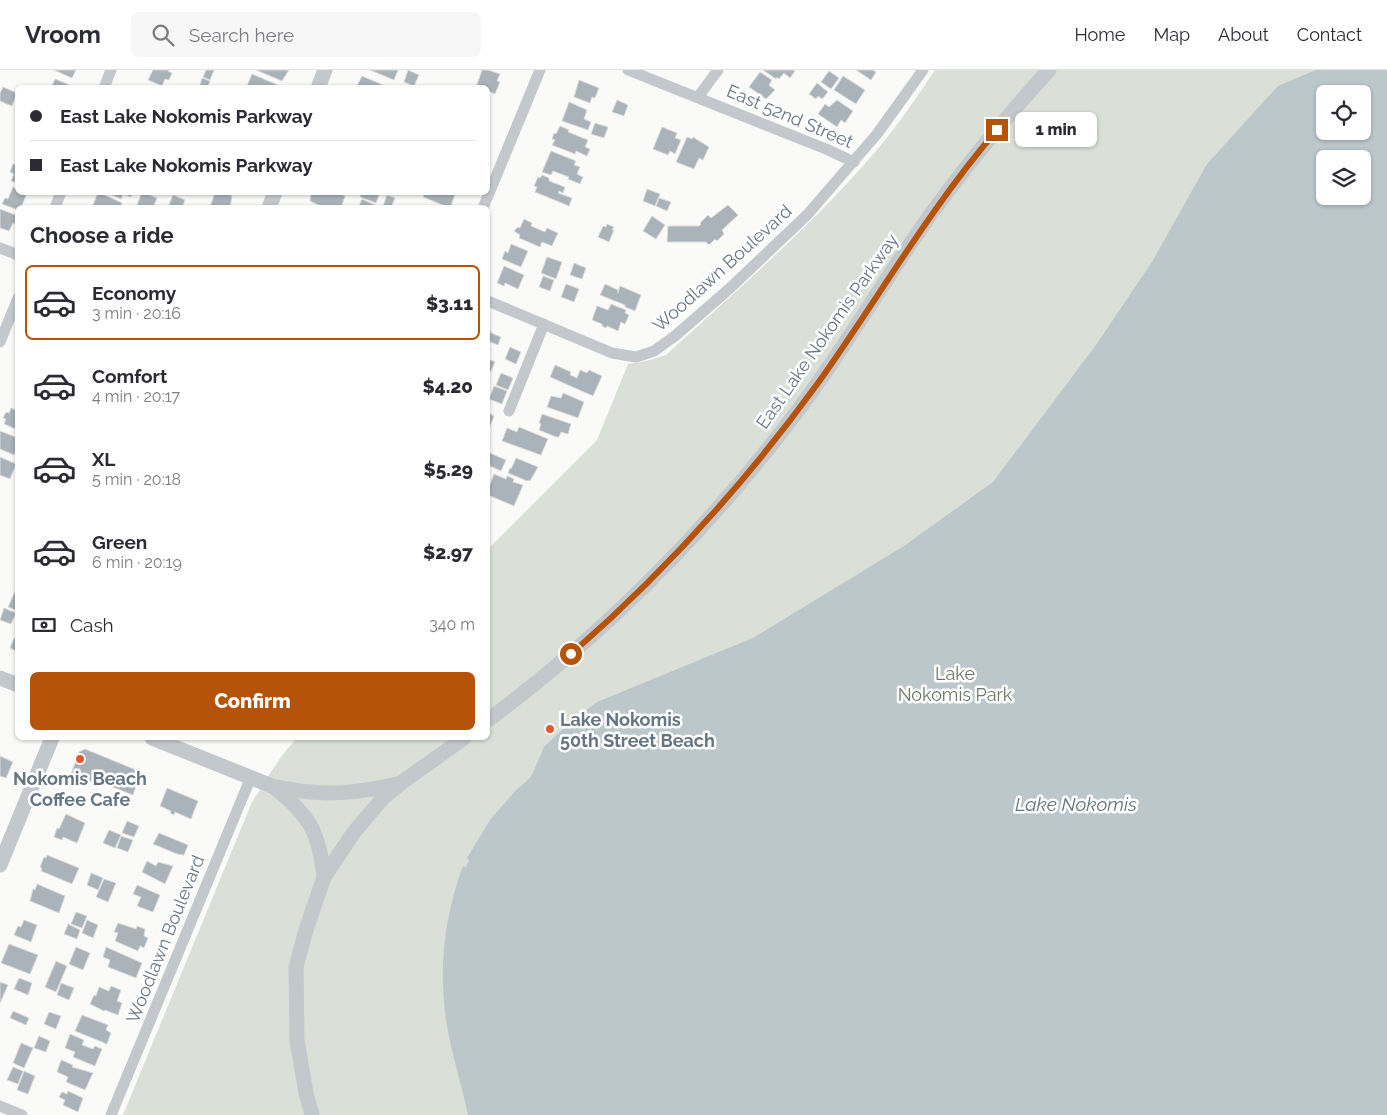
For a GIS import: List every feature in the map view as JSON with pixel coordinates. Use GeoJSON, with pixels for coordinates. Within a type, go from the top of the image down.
{"type":"FeatureCollection","features":[{"type":"Feature","properties":{"kind":"street"},"geometry":{"type":"LineString","coordinates":[[105,85],[111,70]]}},
{"type":"Feature","properties":{"kind":"street"},"geometry":{"type":"LineString","coordinates":[[319,85],[325,70]]}},
{"type":"Feature","properties":{"kind":"street"},"geometry":{"type":"LineString","coordinates":[[490,193],[540,70]]}},
{"type":"Feature","properties":{"kind":"street","name":"East 52nd Street"},"geometry":{"type":"LineString","coordinates":[[628,70],[821,146],[854,162]]}},
{"type":"Feature","properties":{"kind":"street"},"geometry":{"type":"LineString","coordinates":[[698,97],[718,70]]}},
{"type":"Feature","properties":{"kind":"street","name":"Woodlawn Boulevard"},"geometry":{"type":"LineString","coordinates":[[490,302],[595,347],[617,354],[636,357],[654,351],[675,336],[784,238],[814,207],[885,124],[923,70]]}},
{"type":"Feature","properties":{"kind":"street","name":"East Lake Nokomis Parkway"},"geometry":{"type":"LineString","coordinates":[[490,718],[548,673],[607,622],[668,562],[724,500],[770,445],[816,385],[922,226],[954,183],[1049,70]]}},
{"type":"Feature","properties":{"kind":"street"},"geometry":{"type":"LineString","coordinates":[[0,248],[15,254]]}},
{"type":"Feature","properties":{"kind":"street"},"geometry":{"type":"LineString","coordinates":[[0,342],[15,305]]}},
{"type":"Feature","properties":{"kind":"street"},"geometry":{"type":"LineString","coordinates":[[509,411],[544,324]]}},
{"type":"Feature","properties":{"kind":"street"},"geometry":{"type":"LineString","coordinates":[[0,678],[15,683]]}},
{"type":"Feature","properties":{"kind":"street"},"geometry":{"type":"LineString","coordinates":[[0,864],[51,740]]}},
{"type":"Feature","properties":{"kind":"street"},"geometry":{"type":"LineString","coordinates":[[312,1115],[296,1040],[296,967],[324,877],[366,817],[383,798],[461,740]]}},
{"type":"Feature","properties":{"kind":"street"},"geometry":{"type":"LineString","coordinates":[[176,742],[272,786],[332,794],[360,792],[401,783]]}},
{"type":"Feature","properties":{"kind":"street","name":"Woodlawn Boulevard"},"geometry":{"type":"LineString","coordinates":[[111,1115],[251,777]]}},
{"type":"Feature","properties":{"kind":"street"},"geometry":{"type":"LineString","coordinates":[[272,786],[296,806],[310,824],[319,845],[324,877]]}},
{"type":"Feature","properties":{"kind":"street"},"geometry":{"type":"LineString","coordinates":[[0,1106],[22,1115]]}},
{"type":"Feature","properties":{"kind":"green space","name":"Lake Nokomis"},"geometry":{"type":"Polygon","coordinates":[[[935,70],[1387,70],[1387,1115],[123,1115],[252,802],[284,752],[295,740],[490,740],[490,547],[597,440],[628,364],[666,355],[810,222],[864,165],[895,127],[935,70]]]}},
{"type":"Feature","properties":{"kind":"water","name":"Lake Nokomis"},"geometry":{"type":"Polygon","coordinates":[[[1316,70],[1387,70],[1387,1115],[468,1115],[449,1037],[444,1005],[444,944],[451,904],[463,866],[466,867],[469,860],[467,858],[490,820],[532,775],[544,747],[569,723],[597,702],[753,638],[904,546],[993,482],[1096,345],[1152,262],[1207,164],[1278,86],[1316,70]]]}},
{"type":"Feature","properties":{"kind":"building"},"geometry":{"type":"Polygon","coordinates":[[[54,70],[76,70],[72,78],[54,70]]]}},
{"type":"Feature","properties":{"kind":"building"},"geometry":{"type":"Polygon","coordinates":[[[153,70],[169,70],[172,73],[169,80],[165,79],[162,85],[148,80],[153,70]]]}},
{"type":"Feature","properties":{"kind":"building"},"geometry":{"type":"Polygon","coordinates":[[[206,70],[214,70],[210,80],[203,77],[206,70]]]}},
{"type":"Feature","properties":{"kind":"building"},"geometry":{"type":"Polygon","coordinates":[[[256,70],[289,70],[282,81],[256,70]]]}},
{"type":"Feature","properties":{"kind":"building"},"geometry":{"type":"Polygon","coordinates":[[[370,70],[398,70],[394,80],[370,70]]]}},
{"type":"Feature","properties":{"kind":"building"},"geometry":{"type":"Polygon","coordinates":[[[408,70],[419,75],[414,85],[404,82],[408,70]]]}},
{"type":"Feature","properties":{"kind":"building"},"geometry":{"type":"Polygon","coordinates":[[[482,70],[500,74],[497,81],[500,82],[495,94],[490,92],[490,85],[477,85],[482,70]]]}},
{"type":"Feature","properties":{"kind":"building"},"geometry":{"type":"Polygon","coordinates":[[[763,70],[795,71],[790,78],[784,73],[779,79],[777,77],[776,79],[763,70]]]}},
{"type":"Feature","properties":{"kind":"building"},"geometry":{"type":"Polygon","coordinates":[[[856,70],[873,70],[876,72],[871,80],[856,70]]]}},
{"type":"Feature","properties":{"kind":"building"},"geometry":{"type":"Polygon","coordinates":[[[829,71],[839,78],[831,89],[821,82],[829,71]]]}},
{"type":"Feature","properties":{"kind":"building"},"geometry":{"type":"Polygon","coordinates":[[[760,72],[772,80],[769,85],[775,90],[766,99],[749,87],[760,72]]]}},
{"type":"Feature","properties":{"kind":"building"},"geometry":{"type":"Polygon","coordinates":[[[252,74],[278,85],[247,85],[252,74]]]}},
{"type":"Feature","properties":{"kind":"building"},"geometry":{"type":"Polygon","coordinates":[[[362,76],[383,85],[358,85],[362,76]]]}},
{"type":"Feature","properties":{"kind":"building"},"geometry":{"type":"Polygon","coordinates":[[[843,76],[865,90],[856,104],[834,90],[843,76]]]}},
{"type":"Feature","properties":{"kind":"building"},"geometry":{"type":"Polygon","coordinates":[[[202,78],[210,81],[208,85],[200,85],[202,78]]]}},
{"type":"Feature","properties":{"kind":"building"},"geometry":{"type":"Polygon","coordinates":[[[55,79],[70,85],[52,85],[55,79]]]}},
{"type":"Feature","properties":{"kind":"building"},"geometry":{"type":"Polygon","coordinates":[[[579,80],[599,88],[595,98],[592,97],[590,103],[574,97],[579,80]]]}},
{"type":"Feature","properties":{"kind":"building"},"geometry":{"type":"Polygon","coordinates":[[[817,83],[828,92],[822,99],[818,96],[816,99],[809,94],[817,83]]]}},
{"type":"Feature","properties":{"kind":"building"},"geometry":{"type":"Polygon","coordinates":[[[3,87],[15,92],[12,106],[0,101],[0,93],[3,87]]]}},
{"type":"Feature","properties":{"kind":"building"},"geometry":{"type":"Polygon","coordinates":[[[617,100],[628,105],[624,116],[612,112],[617,100]]]}},
{"type":"Feature","properties":{"kind":"building"},"geometry":{"type":"Polygon","coordinates":[[[837,100],[853,111],[845,123],[841,120],[837,127],[818,114],[825,104],[829,107],[837,100]]]}},
{"type":"Feature","properties":{"kind":"building"},"geometry":{"type":"Polygon","coordinates":[[[569,102],[587,110],[584,119],[591,122],[588,130],[562,121],[569,102]]]}},
{"type":"Feature","properties":{"kind":"building"},"geometry":{"type":"Polygon","coordinates":[[[595,123],[608,127],[604,138],[591,134],[595,123]]]}},
{"type":"Feature","properties":{"kind":"building"},"geometry":{"type":"Polygon","coordinates":[[[560,126],[569,130],[568,132],[588,140],[585,147],[590,149],[587,156],[576,151],[575,154],[552,145],[555,140],[552,139],[554,133],[556,134],[560,126]]]}},
{"type":"Feature","properties":{"kind":"building"},"geometry":{"type":"Polygon","coordinates":[[[662,127],[677,133],[675,138],[681,140],[675,154],[670,151],[668,155],[653,149],[662,127]]]}},
{"type":"Feature","properties":{"kind":"building"},"geometry":{"type":"Polygon","coordinates":[[[687,137],[692,139],[693,137],[709,147],[703,160],[699,158],[694,169],[676,162],[687,137]]]}},
{"type":"Feature","properties":{"kind":"building"},"geometry":{"type":"Polygon","coordinates":[[[551,151],[576,161],[574,165],[580,167],[577,174],[583,177],[580,184],[568,179],[569,177],[553,171],[551,175],[542,172],[551,151]]]}},
{"type":"Feature","properties":{"kind":"building"},"geometry":{"type":"Polygon","coordinates":[[[13,164],[15,164],[15,182],[11,181],[14,174],[10,172],[13,164]]]}},
{"type":"Feature","properties":{"kind":"building"},"geometry":{"type":"Polygon","coordinates":[[[542,175],[549,178],[549,181],[565,187],[563,193],[559,191],[558,193],[572,198],[569,206],[535,192],[537,187],[534,186],[538,177],[540,178],[542,175]]]}},
{"type":"Feature","properties":{"kind":"building"},"geometry":{"type":"Polygon","coordinates":[[[13,187],[15,188],[15,195],[26,195],[22,205],[15,205],[15,209],[2,204],[5,198],[8,199],[13,187]]]}},
{"type":"Feature","properties":{"kind":"building"},"geometry":{"type":"Polygon","coordinates":[[[647,189],[660,194],[655,206],[643,201],[647,189]]]}},
{"type":"Feature","properties":{"kind":"building"},"geometry":{"type":"Polygon","coordinates":[[[97,195],[105,195],[122,203],[121,205],[93,205],[97,195]]]}},
{"type":"Feature","properties":{"kind":"building"},"geometry":{"type":"Polygon","coordinates":[[[112,195],[123,195],[121,199],[112,195]]]}},
{"type":"Feature","properties":{"kind":"building"},"geometry":{"type":"Polygon","coordinates":[[[141,195],[150,195],[157,198],[154,205],[137,205],[141,195]]]}},
{"type":"Feature","properties":{"kind":"building"},"geometry":{"type":"Polygon","coordinates":[[[173,195],[185,200],[183,205],[169,205],[173,195]]]}},
{"type":"Feature","properties":{"kind":"building"},"geometry":{"type":"Polygon","coordinates":[[[214,195],[232,196],[230,205],[211,205],[214,195]]]}},
{"type":"Feature","properties":{"kind":"building"},"geometry":{"type":"Polygon","coordinates":[[[311,195],[345,196],[342,205],[319,205],[310,201],[311,195]]]}},
{"type":"Feature","properties":{"kind":"building"},"geometry":{"type":"Polygon","coordinates":[[[361,195],[379,195],[376,203],[360,197],[361,195]]]}},
{"type":"Feature","properties":{"kind":"building"},"geometry":{"type":"Polygon","coordinates":[[[387,195],[395,198],[392,205],[383,205],[387,195]]]}},
{"type":"Feature","properties":{"kind":"building"},"geometry":{"type":"Polygon","coordinates":[[[424,195],[455,195],[451,205],[443,205],[423,197],[424,195]]]}},
{"type":"Feature","properties":{"kind":"building"},"geometry":{"type":"Polygon","coordinates":[[[659,198],[671,202],[667,211],[656,206],[659,198]]]}},
{"type":"Feature","properties":{"kind":"building"},"geometry":{"type":"Polygon","coordinates":[[[362,199],[375,205],[359,205],[362,199]]]}},
{"type":"Feature","properties":{"kind":"building"},"geometry":{"type":"Polygon","coordinates":[[[728,205],[738,215],[722,230],[724,234],[717,241],[715,239],[709,245],[706,242],[667,242],[668,226],[699,226],[708,215],[711,218],[728,205]]]}},
{"type":"Feature","properties":{"kind":"building"},"geometry":{"type":"Polygon","coordinates":[[[0,209],[15,215],[15,224],[13,223],[9,231],[0,228],[0,209]]]}},
{"type":"Feature","properties":{"kind":"building"},"geometry":{"type":"Polygon","coordinates":[[[652,216],[665,225],[656,239],[643,231],[652,216]]]}},
{"type":"Feature","properties":{"kind":"building"},"geometry":{"type":"Polygon","coordinates":[[[524,219],[532,223],[531,226],[545,232],[547,228],[558,233],[552,246],[542,242],[540,247],[519,238],[520,235],[514,231],[518,227],[520,228],[524,219]]]}},
{"type":"Feature","properties":{"kind":"building"},"geometry":{"type":"Polygon","coordinates":[[[607,224],[614,227],[609,242],[598,237],[603,226],[606,227],[607,224]]]}},
{"type":"Feature","properties":{"kind":"building"},"geometry":{"type":"Polygon","coordinates":[[[511,244],[528,251],[521,267],[502,259],[505,251],[508,253],[511,244]]]}},
{"type":"Feature","properties":{"kind":"building"},"geometry":{"type":"Polygon","coordinates":[[[547,257],[562,262],[556,279],[541,273],[547,257]]]}},
{"type":"Feature","properties":{"kind":"building"},"geometry":{"type":"Polygon","coordinates":[[[574,263],[586,268],[582,279],[570,275],[574,263]]]}},
{"type":"Feature","properties":{"kind":"building"},"geometry":{"type":"Polygon","coordinates":[[[504,266],[524,275],[518,289],[505,283],[504,286],[497,283],[504,266]]]}},
{"type":"Feature","properties":{"kind":"building"},"geometry":{"type":"Polygon","coordinates":[[[543,276],[554,280],[550,291],[539,287],[543,276]]]}},
{"type":"Feature","properties":{"kind":"building"},"geometry":{"type":"Polygon","coordinates":[[[566,284],[579,289],[574,302],[561,297],[566,284]]]}},
{"type":"Feature","properties":{"kind":"building"},"geometry":{"type":"Polygon","coordinates":[[[605,284],[618,290],[618,293],[620,286],[641,295],[635,311],[600,295],[605,284]]]}},
{"type":"Feature","properties":{"kind":"building"},"geometry":{"type":"Polygon","coordinates":[[[611,304],[626,310],[625,313],[629,315],[625,324],[621,322],[618,331],[607,326],[606,328],[592,320],[597,306],[608,310],[611,304]]]}},
{"type":"Feature","properties":{"kind":"building"},"geometry":{"type":"Polygon","coordinates":[[[490,331],[491,333],[501,337],[498,345],[490,342],[490,331]]]}},
{"type":"Feature","properties":{"kind":"building"},"geometry":{"type":"Polygon","coordinates":[[[510,347],[521,352],[516,364],[505,359],[510,347]]]}},
{"type":"Feature","properties":{"kind":"building"},"geometry":{"type":"Polygon","coordinates":[[[490,360],[495,362],[490,373],[490,360]]]}},
{"type":"Feature","properties":{"kind":"building"},"geometry":{"type":"Polygon","coordinates":[[[555,365],[571,372],[570,375],[577,378],[580,370],[587,373],[589,370],[602,376],[593,396],[550,377],[555,365]]]}},
{"type":"Feature","properties":{"kind":"building"},"geometry":{"type":"Polygon","coordinates":[[[501,373],[513,378],[508,390],[496,385],[501,373]]]}},
{"type":"Feature","properties":{"kind":"building"},"geometry":{"type":"Polygon","coordinates":[[[494,386],[507,391],[502,404],[490,399],[494,386]]]}},
{"type":"Feature","properties":{"kind":"building"},"geometry":{"type":"Polygon","coordinates":[[[563,393],[584,402],[578,418],[547,407],[551,396],[561,398],[563,393]]]}},
{"type":"Feature","properties":{"kind":"building"},"geometry":{"type":"Polygon","coordinates":[[[11,408],[15,410],[15,429],[4,424],[6,419],[3,418],[6,412],[9,413],[11,408]]]}},
{"type":"Feature","properties":{"kind":"building"},"geometry":{"type":"Polygon","coordinates":[[[490,414],[494,416],[490,426],[490,414]]]}},
{"type":"Feature","properties":{"kind":"building"},"geometry":{"type":"Polygon","coordinates":[[[542,414],[571,424],[568,434],[561,432],[559,437],[556,437],[539,430],[542,414]]]}},
{"type":"Feature","properties":{"kind":"building"},"geometry":{"type":"Polygon","coordinates":[[[519,427],[548,439],[541,455],[502,441],[507,428],[517,432],[519,427]]]}},
{"type":"Feature","properties":{"kind":"building"},"geometry":{"type":"Polygon","coordinates":[[[0,431],[15,437],[14,455],[0,449],[0,431]]]}},
{"type":"Feature","properties":{"kind":"building"},"geometry":{"type":"Polygon","coordinates":[[[490,453],[506,460],[501,471],[490,466],[490,453]]]}},
{"type":"Feature","properties":{"kind":"building"},"geometry":{"type":"Polygon","coordinates":[[[0,457],[15,464],[10,479],[0,475],[0,457]]]}},
{"type":"Feature","properties":{"kind":"building"},"geometry":{"type":"Polygon","coordinates":[[[516,458],[538,467],[530,481],[508,473],[516,458]]]}},
{"type":"Feature","properties":{"kind":"building"},"geometry":{"type":"Polygon","coordinates":[[[494,474],[506,479],[507,476],[514,479],[513,482],[523,485],[514,506],[490,496],[490,485],[494,474]]]}},
{"type":"Feature","properties":{"kind":"building"},"geometry":{"type":"Polygon","coordinates":[[[15,591],[15,610],[8,607],[15,591]]]}},
{"type":"Feature","properties":{"kind":"building"},"geometry":{"type":"Polygon","coordinates":[[[4,608],[15,613],[11,624],[0,620],[4,608]]]}},
{"type":"Feature","properties":{"kind":"building"},"geometry":{"type":"Polygon","coordinates":[[[14,638],[15,650],[10,648],[14,638]]]}},
{"type":"Feature","properties":{"kind":"building"},"geometry":{"type":"Polygon","coordinates":[[[85,749],[141,772],[133,795],[97,781],[96,784],[71,774],[79,752],[85,749]]]}},
{"type":"Feature","properties":{"kind":"building"},"geometry":{"type":"Polygon","coordinates":[[[0,756],[13,762],[6,778],[0,776],[0,756]]]}},
{"type":"Feature","properties":{"kind":"building"},"geometry":{"type":"Polygon","coordinates":[[[167,788],[198,801],[191,819],[175,812],[174,815],[170,813],[171,811],[160,806],[167,788]]]}},
{"type":"Feature","properties":{"kind":"building"},"geometry":{"type":"Polygon","coordinates":[[[66,814],[85,823],[77,843],[63,837],[62,840],[54,837],[57,828],[59,829],[66,814]]]}},
{"type":"Feature","properties":{"kind":"building"},"geometry":{"type":"Polygon","coordinates":[[[127,821],[139,826],[134,837],[122,833],[127,821]]]}},
{"type":"Feature","properties":{"kind":"building"},"geometry":{"type":"Polygon","coordinates":[[[109,830],[121,835],[115,848],[103,843],[109,830]]]}},
{"type":"Feature","properties":{"kind":"building"},"geometry":{"type":"Polygon","coordinates":[[[159,833],[188,845],[184,855],[153,844],[159,833]]]}},
{"type":"Feature","properties":{"kind":"building"},"geometry":{"type":"Polygon","coordinates":[[[121,836],[133,840],[128,852],[117,848],[121,836]]]}},
{"type":"Feature","properties":{"kind":"building"},"geometry":{"type":"Polygon","coordinates":[[[47,855],[79,868],[72,884],[41,871],[42,868],[40,867],[44,857],[46,858],[47,855]]]}},
{"type":"Feature","properties":{"kind":"building"},"geometry":{"type":"Polygon","coordinates":[[[147,861],[156,866],[158,862],[173,866],[165,884],[142,872],[147,861]]]}},
{"type":"Feature","properties":{"kind":"building"},"geometry":{"type":"Polygon","coordinates":[[[91,873],[103,878],[98,890],[87,885],[91,873]]]}},
{"type":"Feature","properties":{"kind":"building"},"geometry":{"type":"Polygon","coordinates":[[[104,879],[116,883],[108,902],[96,897],[104,879]]]}},
{"type":"Feature","properties":{"kind":"building"},"geometry":{"type":"Polygon","coordinates":[[[37,884],[65,896],[59,913],[30,901],[33,889],[35,890],[37,884]]]}},
{"type":"Feature","properties":{"kind":"building"},"geometry":{"type":"Polygon","coordinates":[[[137,885],[160,895],[153,912],[137,906],[141,897],[133,894],[137,885]]]}},
{"type":"Feature","properties":{"kind":"building"},"geometry":{"type":"Polygon","coordinates":[[[76,912],[87,916],[82,928],[71,924],[76,912]]]}},
{"type":"Feature","properties":{"kind":"building"},"geometry":{"type":"Polygon","coordinates":[[[24,920],[37,925],[31,942],[14,935],[18,926],[21,927],[24,920]]]}},
{"type":"Feature","properties":{"kind":"building"},"geometry":{"type":"Polygon","coordinates":[[[87,920],[98,925],[93,938],[82,933],[87,920]]]}},
{"type":"Feature","properties":{"kind":"building"},"geometry":{"type":"Polygon","coordinates":[[[118,923],[136,929],[137,926],[145,929],[144,936],[148,938],[144,948],[140,946],[138,951],[115,941],[118,933],[114,932],[118,923]]]}},
{"type":"Feature","properties":{"kind":"building"},"geometry":{"type":"Polygon","coordinates":[[[68,924],[80,930],[77,939],[64,934],[68,924]]]}},
{"type":"Feature","properties":{"kind":"building"},"geometry":{"type":"Polygon","coordinates":[[[9,944],[38,955],[30,974],[1,963],[9,944]]]}},
{"type":"Feature","properties":{"kind":"building"},"geometry":{"type":"Polygon","coordinates":[[[76,947],[90,953],[83,970],[69,964],[76,947]]]}},
{"type":"Feature","properties":{"kind":"building"},"geometry":{"type":"Polygon","coordinates":[[[106,947],[142,963],[136,978],[108,967],[110,960],[103,957],[106,947]]]}},
{"type":"Feature","properties":{"kind":"building"},"geometry":{"type":"Polygon","coordinates":[[[56,961],[67,966],[56,992],[45,987],[56,961]]]}},
{"type":"Feature","properties":{"kind":"building"},"geometry":{"type":"Polygon","coordinates":[[[19,978],[32,983],[28,995],[14,989],[19,978]]]}},
{"type":"Feature","properties":{"kind":"building"},"geometry":{"type":"Polygon","coordinates":[[[0,982],[8,985],[0,1003],[0,982]]]}},
{"type":"Feature","properties":{"kind":"building"},"geometry":{"type":"Polygon","coordinates":[[[61,983],[74,988],[69,1000],[57,995],[61,983]]]}},
{"type":"Feature","properties":{"kind":"building"},"geometry":{"type":"Polygon","coordinates":[[[111,986],[121,990],[117,1001],[122,1003],[118,1015],[90,1004],[94,995],[96,996],[99,987],[109,991],[111,986]]]}},
{"type":"Feature","properties":{"kind":"building"},"geometry":{"type":"Polygon","coordinates":[[[13,1011],[29,1018],[26,1025],[10,1018],[13,1011]]]}},
{"type":"Feature","properties":{"kind":"building"},"geometry":{"type":"Polygon","coordinates":[[[49,1012],[61,1016],[56,1029],[44,1024],[49,1012]]]}},
{"type":"Feature","properties":{"kind":"building"},"geometry":{"type":"Polygon","coordinates":[[[82,1015],[108,1025],[106,1030],[111,1033],[107,1044],[75,1031],[82,1015]]]}},
{"type":"Feature","properties":{"kind":"building"},"geometry":{"type":"Polygon","coordinates":[[[70,1034],[84,1040],[82,1045],[93,1049],[95,1046],[102,1049],[95,1066],[73,1057],[75,1052],[65,1048],[70,1034]]]}},
{"type":"Feature","properties":{"kind":"building"},"geometry":{"type":"Polygon","coordinates":[[[39,1036],[50,1041],[46,1052],[34,1048],[39,1036]]]}},
{"type":"Feature","properties":{"kind":"building"},"geometry":{"type":"Polygon","coordinates":[[[21,1043],[33,1048],[24,1068],[13,1063],[21,1043]]]}},
{"type":"Feature","properties":{"kind":"building"},"geometry":{"type":"Polygon","coordinates":[[[61,1060],[73,1065],[72,1067],[93,1073],[85,1090],[66,1082],[68,1077],[57,1072],[61,1060]]]}},
{"type":"Feature","properties":{"kind":"building"},"geometry":{"type":"Polygon","coordinates":[[[13,1067],[23,1071],[18,1084],[7,1080],[13,1067]]]}},
{"type":"Feature","properties":{"kind":"building"},"geometry":{"type":"Polygon","coordinates":[[[24,1071],[35,1076],[28,1094],[17,1090],[24,1071]]]}},
{"type":"Feature","properties":{"kind":"building"},"geometry":{"type":"Polygon","coordinates":[[[68,1091],[83,1098],[78,1112],[63,1105],[65,1100],[59,1097],[62,1092],[67,1094],[68,1091]]]}},
{"type":"Feature","properties":{"kind":"place","name":"Lake Nokomis 50th Street Beach"},"geometry":{"type":"Point","coordinates":[550,729]}},
{"type":"Feature","properties":{"kind":"place","name":"Nokomis Beach Coffee Cafe"},"geometry":{"type":"Point","coordinates":[80,759]}},
{"type":"Feature","properties":{"kind":"route"},"geometry":{"type":"LineString","coordinates":[[571,654],[668,562],[770,445],[849,338],[916,235],[959,176],[997,130]]}},
{"type":"Feature","properties":{"kind":"park label","name":"Lake Nokomis Park"},"geometry":{"type":"Point","coordinates":[955,683]}}]}
